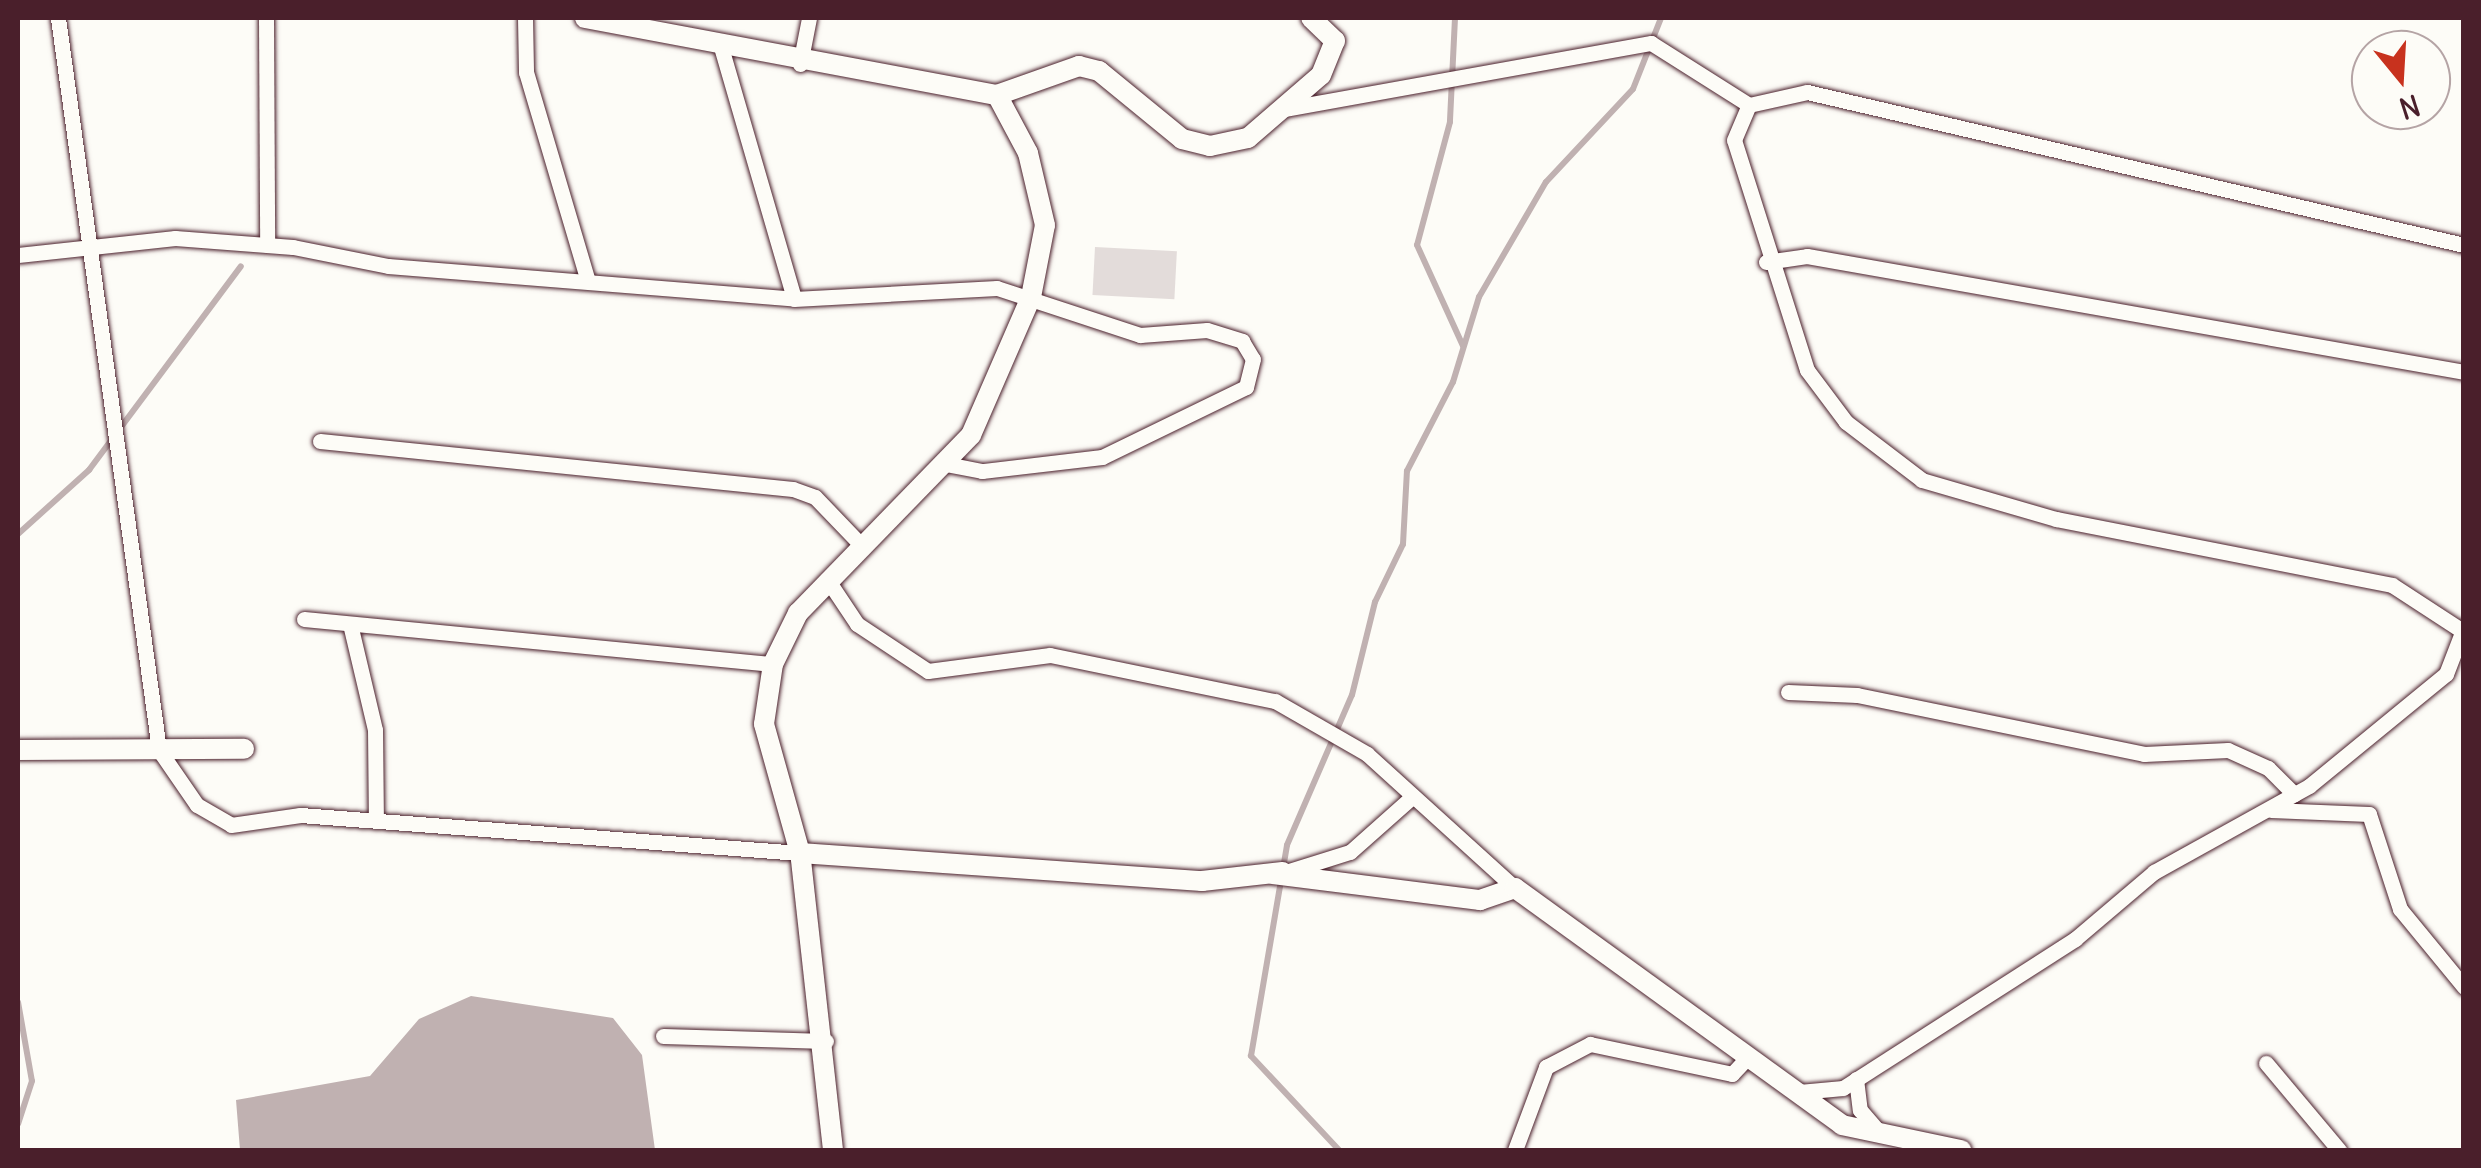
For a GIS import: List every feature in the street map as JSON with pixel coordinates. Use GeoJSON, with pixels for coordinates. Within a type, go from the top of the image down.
{"type":"FeatureCollection","features":[{"type":"Feature","properties":{"kind":"street"},"geometry":{"type":"LineString","coordinates":[[58,18],[96,246],[160,750],[197,805],[232,824],[300,814],[1185,880],[1277,873],[1350,852],[1412,797]]}},
{"type":"Feature","properties":{"kind":"street"},"geometry":{"type":"LineString","coordinates":[[266,18],[267,245]]}},
{"type":"Feature","properties":{"kind":"street"},"geometry":{"type":"LineString","coordinates":[[525,18],[526,72],[588,281]]}},
{"type":"Feature","properties":{"kind":"street"},"geometry":{"type":"LineString","coordinates":[[585,18],[800,64],[997,95],[1079,66],[1099,72],[1182,138],[1210,146],[1248,138],[1333,57],[1329,28],[1311,18]]}},
{"type":"Feature","properties":{"kind":"street"},"geometry":{"type":"LineString","coordinates":[[800,64],[809,18]]}},
{"type":"Feature","properties":{"kind":"street"},"geometry":{"type":"LineString","coordinates":[[1280,110],[1651,43],[1749,105],[1807,92],[2464,245]]}},
{"type":"Feature","properties":{"kind":"street"},"geometry":{"type":"LineString","coordinates":[[721,47],[794,300]]}},
{"type":"Feature","properties":{"kind":"street"},"geometry":{"type":"LineString","coordinates":[[833,1150],[826,1042],[800,853],[764,724],[773,664],[798,613],[860,544],[947,464],[972,434],[1031,297],[1045,225],[1028,153],[997,95]]}},
{"type":"Feature","properties":{"kind":"street"},"geometry":{"type":"LineString","coordinates":[[1749,105],[1734,140],[1766,262],[1826,398],[1922,480],[2056,519],[2392,585],[2462,628],[2446,674],[2294,794],[2154,872],[2076,939],[1856,1079],[1830,1094],[1790,1092]]}},
{"type":"Feature","properties":{"kind":"street"},"geometry":{"type":"LineString","coordinates":[[18,255],[175,238],[267,245],[358,263],[794,300],[997,288],[1031,297],[1082,323],[1140,335],[1207,330],[1242,341],[1254,358],[1246,387],[1102,457],[982,472],[947,464]]}},
{"type":"Feature","properties":{"kind":"street"},"geometry":{"type":"LineString","coordinates":[[1766,262],[1807,256],[2464,372]]}},
{"type":"Feature","properties":{"kind":"street"},"geometry":{"type":"LineString","coordinates":[[320,442],[793,489],[816,497],[860,544]]}},
{"type":"Feature","properties":{"kind":"street"},"geometry":{"type":"LineString","coordinates":[[828,579],[857,624],[928,671],[1050,655],[1250,691],[1367,754],[1515,888],[1790,1092],[1886,1138],[1961,1150]]}},
{"type":"Feature","properties":{"kind":"street"},"geometry":{"type":"LineString","coordinates":[[304,619],[773,664]]}},
{"type":"Feature","properties":{"kind":"street"},"geometry":{"type":"LineString","coordinates":[[350,624],[374,730],[376,820]]}},
{"type":"Feature","properties":{"kind":"street"},"geometry":{"type":"LineString","coordinates":[[2446,674],[2464,684]]}},
{"type":"Feature","properties":{"kind":"street"},"geometry":{"type":"LineString","coordinates":[[1788,692],[1857,695],[2144,754],[2228,750],[2268,768],[2294,794]]}},
{"type":"Feature","properties":{"kind":"street"},"geometry":{"type":"LineString","coordinates":[[18,750],[244,749]]}},
{"type":"Feature","properties":{"kind":"street"},"geometry":{"type":"LineString","coordinates":[[2268,810],[2370,814],[2400,909],[2464,987]]}},
{"type":"Feature","properties":{"kind":"street"},"geometry":{"type":"LineString","coordinates":[[1277,873],[1480,900],[1515,888]]}},
{"type":"Feature","properties":{"kind":"street"},"geometry":{"type":"LineString","coordinates":[[663,1036],[826,1042]]}},
{"type":"Feature","properties":{"kind":"street"},"geometry":{"type":"LineString","coordinates":[[1515,1150],[1546,1067],[1590,1044],[1732,1074],[1745,1060]]}},
{"type":"Feature","properties":{"kind":"street"},"geometry":{"type":"LineString","coordinates":[[2266,1064],[2338,1150]]}},
{"type":"Feature","properties":{"kind":"street"},"geometry":{"type":"LineString","coordinates":[[1856,1079],[1860,1110],[1886,1138]]}},
{"type":"Feature","properties":{"kind":"shaded area"},"geometry":{"type":"Polygon","coordinates":[[[1095,247],[1177,251],[1174,299],[1092,295],[1095,247]]]}},
{"type":"Feature","properties":{"kind":"shaded area"},"geometry":{"type":"Polygon","coordinates":[[[471,996],[613,1018],[642,1055],[655,1150],[240,1150],[236,1100],[370,1076],[419,1019],[471,996]]]}},
{"type":"Feature","properties":{"kind":"waterway"},"geometry":{"type":"LineString","coordinates":[[1455,18],[1450,122],[1417,245],[1463,346]]}},
{"type":"Feature","properties":{"kind":"waterway"},"geometry":{"type":"LineString","coordinates":[[1339,1150],[1251,1056],[1287,845],[1352,695],[1375,602],[1403,544],[1407,471],[1453,382],[1479,297],[1546,182],[1633,89],[1661,18]]}},
{"type":"Feature","properties":{"kind":"waterway"},"geometry":{"type":"LineString","coordinates":[[18,534],[89,470],[241,266]]}},
{"type":"Feature","properties":{"kind":"waterway"},"geometry":{"type":"LineString","coordinates":[[18,1002],[32,1081],[18,1124]]}}]}
